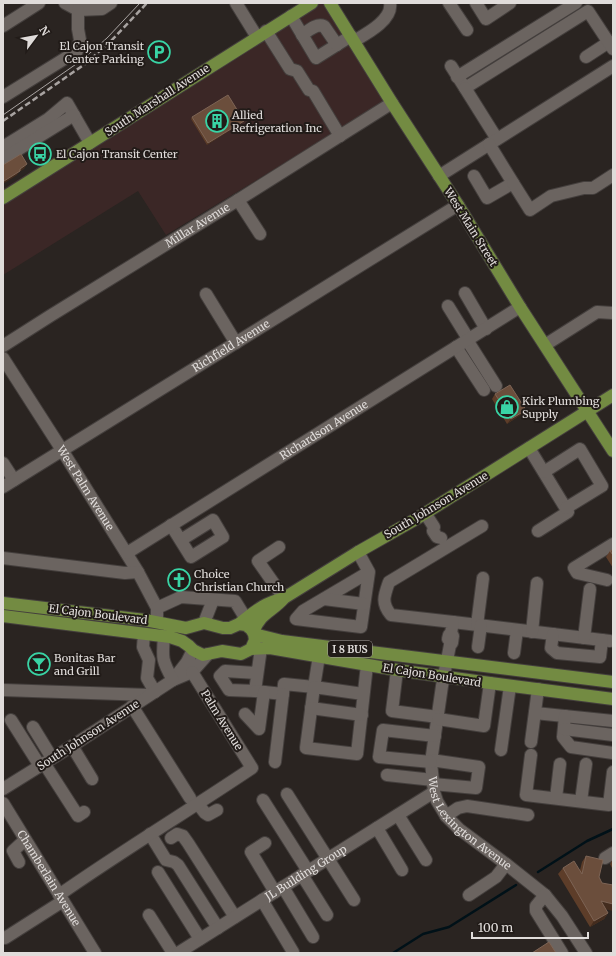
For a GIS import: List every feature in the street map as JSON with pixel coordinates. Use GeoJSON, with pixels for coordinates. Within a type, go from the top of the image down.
{"type":"FeatureCollection","features":[{"type":"Feature","properties":{"kind":"main road","name":"South Marshall Avenue"},"geometry":{"type":"LineString","coordinates":[[3,198],[312,3]]}},
{"type":"Feature","properties":{"kind":"main road","name":"West Main Street"},"geometry":{"type":"LineString","coordinates":[[330,3],[458,205],[520,307],[613,450]]}},
{"type":"Feature","properties":{"kind":"main road","name":"South Johnson Avenue"},"geometry":{"type":"LineString","coordinates":[[242,622],[265,604],[284,598],[425,513],[613,395]]}},
{"type":"Feature","properties":{"kind":"main road","name":"South Johnson Avenue"},"geometry":{"type":"LineString","coordinates":[[256,648],[253,633],[260,618],[278,605],[284,598]]}},
{"type":"Feature","properties":{"kind":"main road","name":"El Cajon Boulevard"},"geometry":{"type":"LineString","coordinates":[[3,603],[157,622],[186,628],[199,625],[230,628],[242,622]]}},
{"type":"Feature","properties":{"kind":"main road","name":"El Cajon Boulevard"},"geometry":{"type":"LineString","coordinates":[[3,616],[164,636],[176,639],[191,648]]}},
{"type":"Feature","properties":{"kind":"main road","name":"I 8 BUS"},"geometry":{"type":"LineString","coordinates":[[242,622],[253,633]]}},
{"type":"Feature","properties":{"kind":"main road"},"geometry":{"type":"LineString","coordinates":[[191,648],[189,639],[199,625]]}},
{"type":"Feature","properties":{"kind":"main road","name":"El Cajon Boulevard"},"geometry":{"type":"LineString","coordinates":[[253,633],[282,640],[613,682]]}},
{"type":"Feature","properties":{"kind":"main road","name":"I 8 BUS"},"geometry":{"type":"LineString","coordinates":[[191,648],[199,654],[222,651],[241,654],[256,648]]}},
{"type":"Feature","properties":{"kind":"main road","name":"El Cajon Boulevard"},"geometry":{"type":"LineString","coordinates":[[256,648],[270,648],[397,670],[490,684],[613,699]]}},
{"type":"Feature","properties":{"kind":"street"},"geometry":{"type":"LineString","coordinates":[[3,26],[40,3]]}},
{"type":"Feature","properties":{"kind":"street"},"geometry":{"type":"LineString","coordinates":[[65,3],[78,10],[102,9],[111,3]]}},
{"type":"Feature","properties":{"kind":"street"},"geometry":{"type":"LineString","coordinates":[[236,3],[290,69],[297,71],[309,90],[313,91],[340,136]]}},
{"type":"Feature","properties":{"kind":"street"},"geometry":{"type":"LineString","coordinates":[[290,16],[316,58],[337,45],[376,28],[389,13],[391,8],[390,3]]}},
{"type":"Feature","properties":{"kind":"street"},"geometry":{"type":"LineString","coordinates":[[449,3],[467,30]]}},
{"type":"Feature","properties":{"kind":"street"},"geometry":{"type":"LineString","coordinates":[[476,3],[486,19],[510,3]]}},
{"type":"Feature","properties":{"kind":"street"},"geometry":{"type":"LineString","coordinates":[[457,77],[576,3]]}},
{"type":"Feature","properties":{"kind":"street"},"geometry":{"type":"LineString","coordinates":[[465,88],[586,7],[612,46],[586,57]]}},
{"type":"Feature","properties":{"kind":"street"},"geometry":{"type":"LineString","coordinates":[[3,97],[76,51],[80,40],[78,29],[78,10]]}},
{"type":"Feature","properties":{"kind":"street"},"geometry":{"type":"LineString","coordinates":[[302,35],[315,26],[321,24],[337,45]]}},
{"type":"Feature","properties":{"kind":"street"},"geometry":{"type":"LineString","coordinates":[[450,66],[465,88],[513,182],[530,210],[551,196],[584,188],[593,188],[613,175]]}},
{"type":"Feature","properties":{"kind":"street"},"geometry":{"type":"LineString","coordinates":[[439,176],[613,66]]}},
{"type":"Feature","properties":{"kind":"street"},"geometry":{"type":"LineString","coordinates":[[3,147],[48,119],[66,103],[90,143]]}},
{"type":"Feature","properties":{"kind":"street","name":"Millar Avenue"},"geometry":{"type":"LineString","coordinates":[[3,346],[392,103]]}},
{"type":"Feature","properties":{"kind":"street"},"geometry":{"type":"LineString","coordinates":[[3,159],[74,115]]}},
{"type":"Feature","properties":{"kind":"street"},"geometry":{"type":"LineString","coordinates":[[474,176],[487,198],[513,182]]}},
{"type":"Feature","properties":{"kind":"street"},"geometry":{"type":"LineString","coordinates":[[238,200],[260,234]]}},
{"type":"Feature","properties":{"kind":"street","name":"Richfield Avenue"},"geometry":{"type":"LineString","coordinates":[[3,487],[458,205]]}},
{"type":"Feature","properties":{"kind":"street"},"geometry":{"type":"LineString","coordinates":[[465,293],[486,329]]}},
{"type":"Feature","properties":{"kind":"street"},"geometry":{"type":"LineString","coordinates":[[206,294],[236,343]]}},
{"type":"Feature","properties":{"kind":"street"},"geometry":{"type":"LineString","coordinates":[[448,306],[496,386]]}},
{"type":"Feature","properties":{"kind":"street","name":"Richardson Avenue"},"geometry":{"type":"LineString","coordinates":[[127,553],[520,307]]}},
{"type":"Feature","properties":{"kind":"street"},"geometry":{"type":"LineString","coordinates":[[545,345],[597,312],[613,314]]}},
{"type":"Feature","properties":{"kind":"street"},"geometry":{"type":"LineString","coordinates":[[456,347],[484,390]]}},
{"type":"Feature","properties":{"kind":"street","name":"West Palm Avenue"},"geometry":{"type":"LineString","coordinates":[[3,358],[127,553],[157,608],[157,622]]}},
{"type":"Feature","properties":{"kind":"street"},"geometry":{"type":"LineString","coordinates":[[529,448],[568,512],[538,531]]}},
{"type":"Feature","properties":{"kind":"street"},"geometry":{"type":"LineString","coordinates":[[544,472],[580,449],[602,486],[566,508]]}},
{"type":"Feature","properties":{"kind":"street"},"geometry":{"type":"LineString","coordinates":[[3,463],[14,480]]}},
{"type":"Feature","properties":{"kind":"street"},"geometry":{"type":"LineString","coordinates":[[425,513],[434,527],[438,528],[444,543]]}},
{"type":"Feature","properties":{"kind":"street"},"geometry":{"type":"LineString","coordinates":[[172,525],[180,540]]}},
{"type":"Feature","properties":{"kind":"street"},"geometry":{"type":"LineString","coordinates":[[482,526],[444,543],[389,582],[384,595],[385,607],[391,615],[451,633],[479,625],[532,632],[553,634],[606,641],[600,658],[557,653],[551,648],[553,634]]}},
{"type":"Feature","properties":{"kind":"street"},"geometry":{"type":"LineString","coordinates":[[607,580],[578,573],[574,568],[613,544]]}},
{"type":"Feature","properties":{"kind":"street"},"geometry":{"type":"LineString","coordinates":[[280,547],[258,561],[284,598]]}},
{"type":"Feature","properties":{"kind":"street"},"geometry":{"type":"LineString","coordinates":[[358,552],[369,572],[361,627],[296,618],[303,611],[369,572]]}},
{"type":"Feature","properties":{"kind":"street"},"geometry":{"type":"LineString","coordinates":[[3,558],[125,573],[138,572]]}},
{"type":"Feature","properties":{"kind":"street"},"geometry":{"type":"LineString","coordinates":[[478,647],[483,578]]}},
{"type":"Feature","properties":{"kind":"street"},"geometry":{"type":"LineString","coordinates":[[532,632],[537,584]]}},
{"type":"Feature","properties":{"kind":"street"},"geometry":{"type":"LineString","coordinates":[[584,638],[590,590]]}},
{"type":"Feature","properties":{"kind":"street"},"geometry":{"type":"LineString","coordinates":[[157,608],[181,597],[235,601],[242,622]]}},
{"type":"Feature","properties":{"kind":"street"},"geometry":{"type":"LineString","coordinates":[[324,598],[364,604]]}},
{"type":"Feature","properties":{"kind":"street"},"geometry":{"type":"LineString","coordinates":[[199,625],[213,600]]}},
{"type":"Feature","properties":{"kind":"street"},"geometry":{"type":"LineString","coordinates":[[514,653],[517,630]]}},
{"type":"Feature","properties":{"kind":"street","name":"West Lexington Avenue"},"geometry":{"type":"LineString","coordinates":[[451,633],[431,761],[437,801],[446,816],[459,829],[545,895],[562,916],[586,953]]}},
{"type":"Feature","properties":{"kind":"street"},"geometry":{"type":"LineString","coordinates":[[3,690],[152,694],[148,678],[149,660],[143,647],[144,634]]}},
{"type":"Feature","properties":{"kind":"street"},"geometry":{"type":"LineString","coordinates":[[164,636],[162,657],[173,680]]}},
{"type":"Feature","properties":{"kind":"street","name":"South Johnson Avenue"},"geometry":{"type":"LineString","coordinates":[[173,680],[182,671],[191,648]]}},
{"type":"Feature","properties":{"kind":"street"},"geometry":{"type":"LineString","coordinates":[[245,714],[259,729],[260,692],[257,673],[256,648]]}},
{"type":"Feature","properties":{"kind":"street","name":"South Johnson Avenue"},"geometry":{"type":"LineString","coordinates":[[3,789],[46,763],[173,680],[192,672],[208,654]]}},
{"type":"Feature","properties":{"kind":"street"},"geometry":{"type":"LineString","coordinates":[[319,656],[306,748],[357,754],[367,665]]}},
{"type":"Feature","properties":{"kind":"street"},"geometry":{"type":"LineString","coordinates":[[149,660],[164,661]]}},
{"type":"Feature","properties":{"kind":"street"},"geometry":{"type":"LineString","coordinates":[[397,670],[392,711],[484,726],[490,684]]}},
{"type":"Feature","properties":{"kind":"street"},"geometry":{"type":"LineString","coordinates":[[257,673],[225,671],[220,676],[229,690],[282,694]]}},
{"type":"Feature","properties":{"kind":"street","name":"Palm Avenue"},"geometry":{"type":"LineString","coordinates":[[192,672],[252,768],[194,801]]}},
{"type":"Feature","properties":{"kind":"street"},"geometry":{"type":"LineString","coordinates":[[275,762],[284,684],[364,694]]}},
{"type":"Feature","properties":{"kind":"street"},"geometry":{"type":"LineString","coordinates":[[501,750],[510,686]]}},
{"type":"Feature","properties":{"kind":"street"},"geometry":{"type":"LineString","coordinates":[[532,742],[538,689]]}},
{"type":"Feature","properties":{"kind":"street"},"geometry":{"type":"LineString","coordinates":[[132,706],[194,801],[208,815],[217,810]]}},
{"type":"Feature","properties":{"kind":"street"},"geometry":{"type":"LineString","coordinates":[[311,708],[362,715]]}},
{"type":"Feature","properties":{"kind":"street"},"geometry":{"type":"LineString","coordinates":[[535,713],[613,721]]}},
{"type":"Feature","properties":{"kind":"street"},"geometry":{"type":"LineString","coordinates":[[565,716],[563,737],[571,747],[613,753]]}},
{"type":"Feature","properties":{"kind":"street"},"geometry":{"type":"LineString","coordinates":[[11,720],[46,763],[78,816],[84,812]]}},
{"type":"Feature","properties":{"kind":"street"},"geometry":{"type":"LineString","coordinates":[[33,727],[46,763]]}},
{"type":"Feature","properties":{"kind":"street"},"geometry":{"type":"LineString","coordinates":[[564,729],[613,735]]}},
{"type":"Feature","properties":{"kind":"street"},"geometry":{"type":"LineString","coordinates":[[387,775],[434,785],[476,788],[479,767],[379,757],[383,730],[435,736]]}},
{"type":"Feature","properties":{"kind":"street"},"geometry":{"type":"LineString","coordinates":[[72,746],[92,779]]}},
{"type":"Feature","properties":{"kind":"street"},"geometry":{"type":"LineString","coordinates":[[531,755],[526,795],[609,805],[613,772]]}},
{"type":"Feature","properties":{"kind":"street"},"geometry":{"type":"LineString","coordinates":[[556,798],[560,764]]}},
{"type":"Feature","properties":{"kind":"street"},"geometry":{"type":"LineString","coordinates":[[581,802],[586,764]]}},
{"type":"Feature","properties":{"kind":"street","name":"JL Building Group"},"geometry":{"type":"LineString","coordinates":[[178,953],[398,815],[434,785]]}},
{"type":"Feature","properties":{"kind":"street"},"geometry":{"type":"LineString","coordinates":[[287,794],[354,900]]}},
{"type":"Feature","properties":{"kind":"street"},"geometry":{"type":"LineString","coordinates":[[263,800],[305,873],[327,915]]}},
{"type":"Feature","properties":{"kind":"street"},"geometry":{"type":"LineString","coordinates":[[5,938],[61,898],[111,859],[150,834],[194,801]]}},
{"type":"Feature","properties":{"kind":"street","name":"Chamberlain Avenue"},"geometry":{"type":"LineString","coordinates":[[3,803],[95,953]]}},
{"type":"Feature","properties":{"kind":"street"},"geometry":{"type":"LineString","coordinates":[[446,816],[458,808],[467,806],[528,815]]}},
{"type":"Feature","properties":{"kind":"street"},"geometry":{"type":"LineString","coordinates":[[398,815],[426,860]]}},
{"type":"Feature","properties":{"kind":"street"},"geometry":{"type":"LineString","coordinates":[[376,828],[402,870]]}},
{"type":"Feature","properties":{"kind":"street"},"geometry":{"type":"LineString","coordinates":[[150,834],[166,860],[174,862],[178,865],[218,928]]}},
{"type":"Feature","properties":{"kind":"street"},"geometry":{"type":"LineString","coordinates":[[171,838],[177,834],[183,836],[235,917]]}},
{"type":"Feature","properties":{"kind":"street"},"geometry":{"type":"LineString","coordinates":[[19,862],[13,851],[25,840]]}},
{"type":"Feature","properties":{"kind":"street"},"geometry":{"type":"LineString","coordinates":[[265,843],[251,852],[313,937]]}},
{"type":"Feature","properties":{"kind":"street"},"geometry":{"type":"LineString","coordinates":[[469,895],[496,878],[506,864]]}},
{"type":"Feature","properties":{"kind":"street"},"geometry":{"type":"LineString","coordinates":[[158,872],[200,939]]}},
{"type":"Feature","properties":{"kind":"street"},"geometry":{"type":"LineString","coordinates":[[545,895],[536,906],[536,911],[562,953]]}},
{"type":"Feature","properties":{"kind":"street"},"geometry":{"type":"LineString","coordinates":[[262,900],[293,952]]}},
{"type":"Feature","properties":{"kind":"street"},"geometry":{"type":"LineString","coordinates":[[149,915],[173,953]]}},
{"type":"Feature","properties":{"kind":"shaded area"},"geometry":{"type":"Polygon","coordinates":[[[301,3],[324,3],[387,101],[166,235],[138,191],[3,275],[3,189],[301,3]]]}},
{"type":"Feature","properties":{"kind":"building","name":"Allied Refrigeration Inc"},"geometry":{"type":"Polygon","coordinates":[[[228,95],[244,121],[208,143],[192,117],[228,95]]]}},
{"type":"Feature","properties":{"kind":"building"},"geometry":{"type":"Polygon","coordinates":[[[21,154],[27,164],[20,169],[20,171],[4,181],[3,165],[21,154]]]}},
{"type":"Feature","properties":{"kind":"building","name":"Kirk Plumbing Supply"},"geometry":{"type":"Polygon","coordinates":[[[510,385],[526,410],[511,419],[495,394],[510,385]]]}},
{"type":"Feature","properties":{"kind":"building"},"geometry":{"type":"Polygon","coordinates":[[[586,856],[603,860],[599,877],[602,883],[613,885],[613,904],[601,901],[608,913],[594,921],[563,868],[574,861],[582,874],[586,856]]]}},
{"type":"Feature","properties":{"kind":"building"},"geometry":{"type":"Polygon","coordinates":[[[549,942],[556,953],[532,953],[549,942]]]}},
{"type":"Feature","properties":{"kind":"waterway"},"geometry":{"type":"LineString","coordinates":[[538,872],[587,841],[613,829]]}},
{"type":"Feature","properties":{"kind":"waterway"},"geometry":{"type":"LineString","coordinates":[[393,953],[423,934],[449,927],[516,885]]}},
{"type":"Feature","properties":{"kind":"tram line"},"geometry":{"type":"LineString","coordinates":[[3,115],[82,60],[107,38],[140,3]]}},
{"type":"Feature","properties":{"kind":"railway"},"geometry":{"type":"LineString","coordinates":[[3,121],[85,64],[111,41],[147,3]]}},
{"type":"Feature","properties":{"kind":"place","name":"El Cajon Transit Center Parking"},"geometry":{"type":"Point","coordinates":[159,52]}},
{"type":"Feature","properties":{"kind":"place","name":"Allied Refrigeration Inc"},"geometry":{"type":"Point","coordinates":[217,121]}},
{"type":"Feature","properties":{"kind":"place","name":"El Cajon Transit Center"},"geometry":{"type":"Point","coordinates":[40,154]}},
{"type":"Feature","properties":{"kind":"place","name":"Kirk Plumbing Supply"},"geometry":{"type":"Point","coordinates":[507,407]}},
{"type":"Feature","properties":{"kind":"place","name":"Choice Christian Church"},"geometry":{"type":"Point","coordinates":[179,580]}},
{"type":"Feature","properties":{"kind":"place","name":"Bonitas Bar and Grill"},"geometry":{"type":"Point","coordinates":[39,664]}}]}
